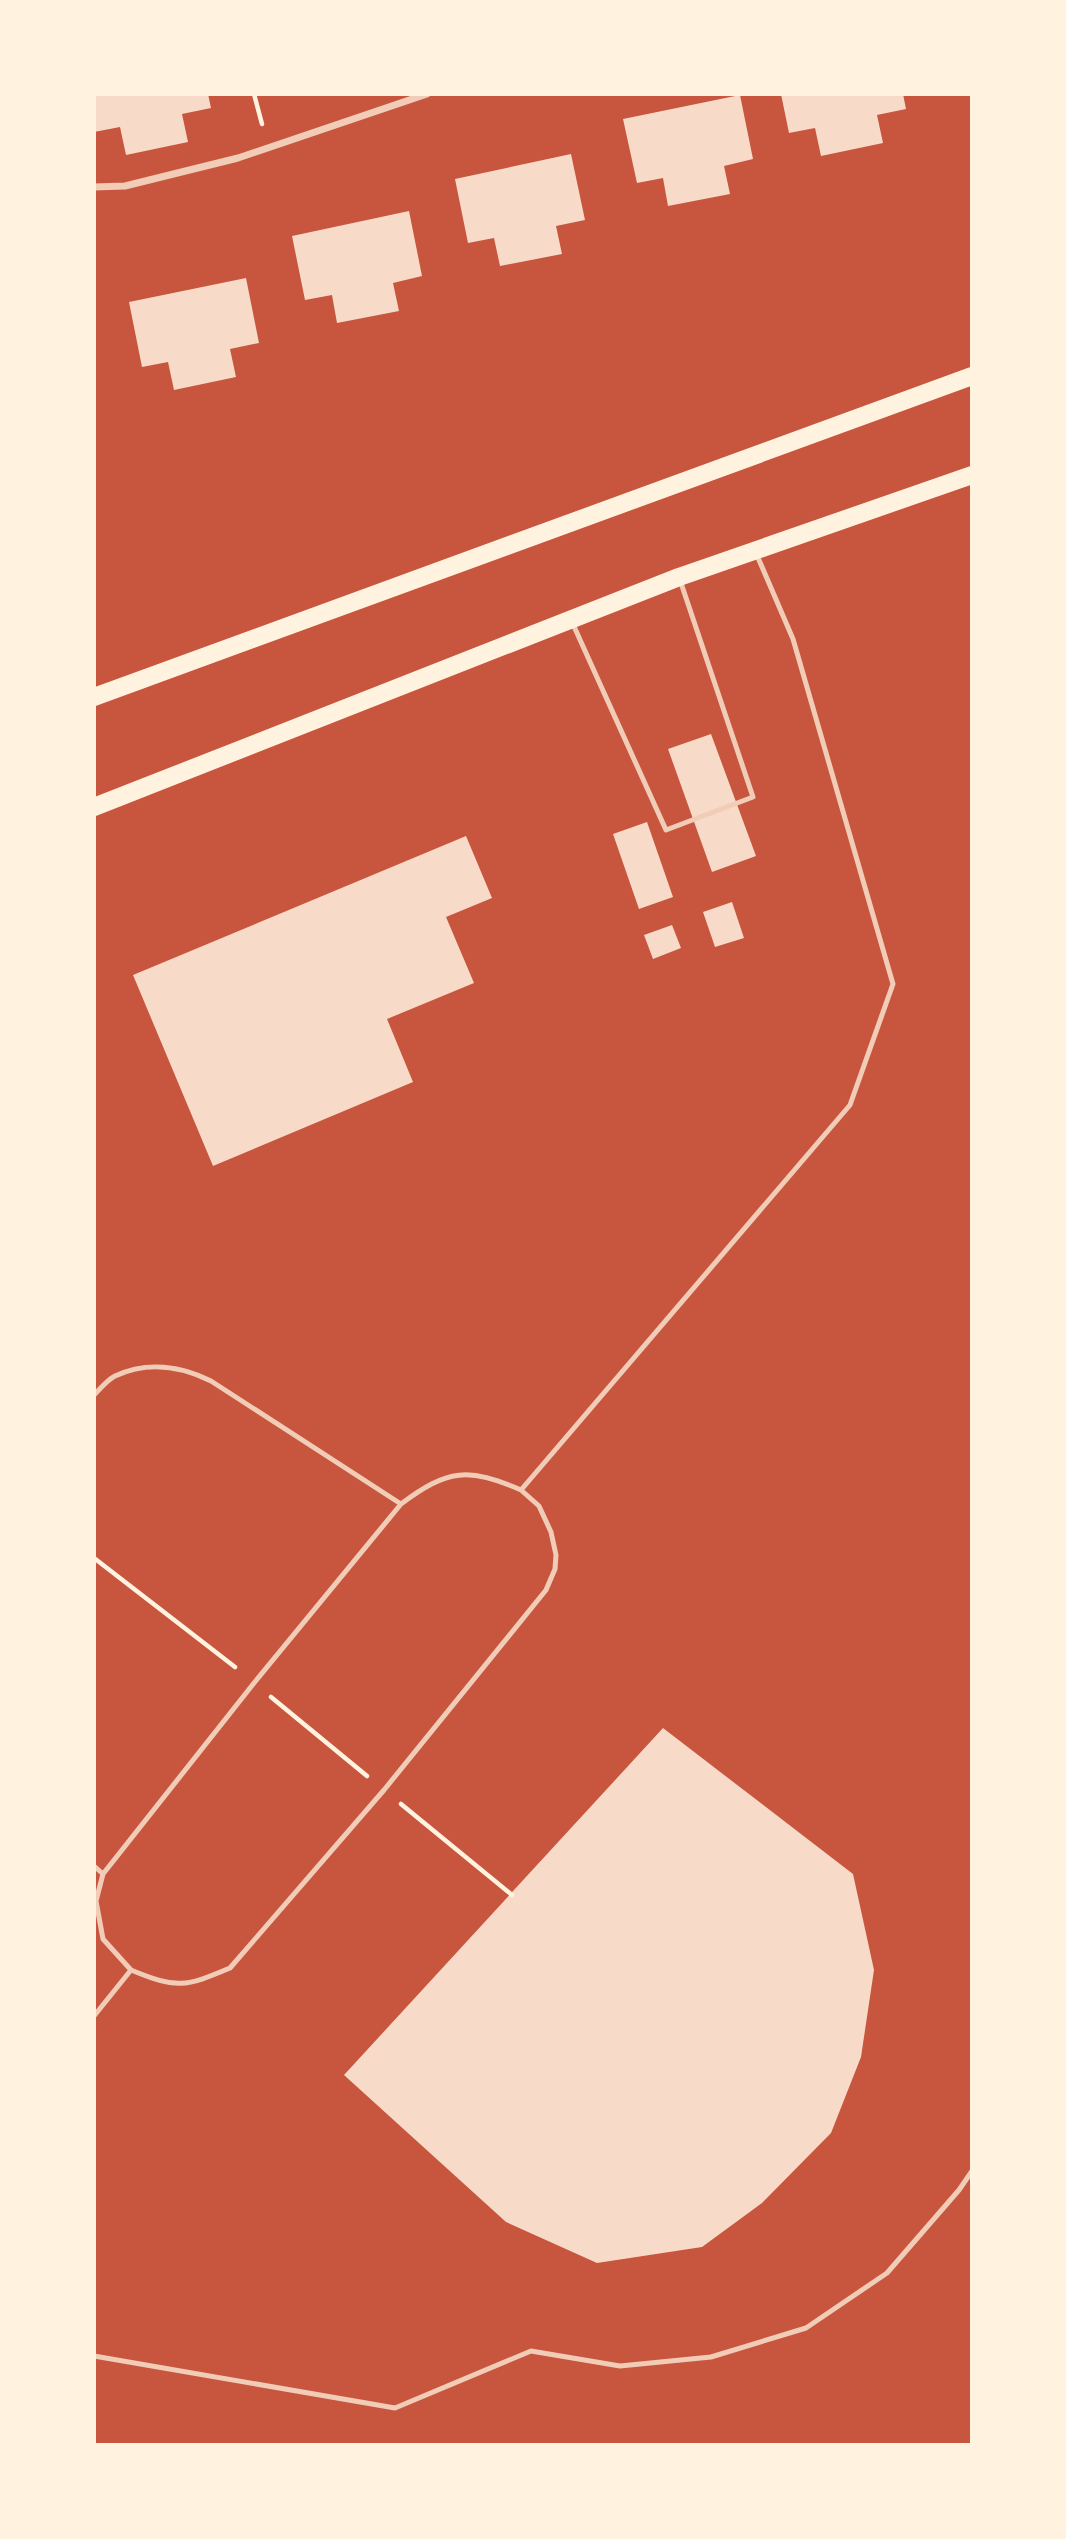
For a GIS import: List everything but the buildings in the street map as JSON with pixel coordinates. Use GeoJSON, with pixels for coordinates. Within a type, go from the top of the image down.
{"type":"FeatureCollection","features":[{"type":"Feature","properties":{"kind":"main road"},"geometry":{"type":"LineString","coordinates":[[94,696],[971,376]]}},
{"type":"Feature","properties":{"kind":"main road"},"geometry":{"type":"LineString","coordinates":[[94,807],[680,577],[971,475]]}},
{"type":"Feature","properties":{"kind":"street"},"geometry":{"type":"LineString","coordinates":[[94,187],[125,186],[238,158],[427,94]]}},
{"type":"Feature","properties":{"kind":"lane"},"geometry":{"type":"LineString","coordinates":[[522,1490],[850,1105],[893,984],[793,639],[755,549]]}},
{"type":"Feature","properties":{"kind":"lane"},"geometry":{"type":"LineString","coordinates":[[571,619],[666,830],[753,797],[680,577]]}},
{"type":"Feature","properties":{"kind":"lane"},"geometry":{"type":"LineString","coordinates":[[94,1395],[113,1377],[138,1369],[160,1367],[189,1370],[211,1381],[401,1504]]}},
{"type":"Feature","properties":{"kind":"lane"},"geometry":{"type":"LineString","coordinates":[[470,1474],[494,1478],[522,1490],[539,1506],[551,1532],[556,1555],[555,1569],[547,1590],[384,1790],[230,1968],[195,1983],[163,1983],[131,1970],[103,1939],[96,1901],[103,1874],[254,1683],[401,1504],[446,1476],[470,1474]]}},
{"type":"Feature","properties":{"kind":"lane"},"geometry":{"type":"LineString","coordinates":[[94,1866],[103,1874]]}},
{"type":"Feature","properties":{"kind":"lane"},"geometry":{"type":"LineString","coordinates":[[94,2016],[131,1970]]}},
{"type":"Feature","properties":{"kind":"lane"},"geometry":{"type":"LineString","coordinates":[[94,2356],[395,2409],[531,2351],[620,2366],[711,2357],[806,2328],[887,2273],[960,2190],[971,2171]]}},
{"type":"Feature","properties":{"kind":"path"},"geometry":{"type":"LineString","coordinates":[[94,1558],[254,1683],[512,1895]]}}]}
